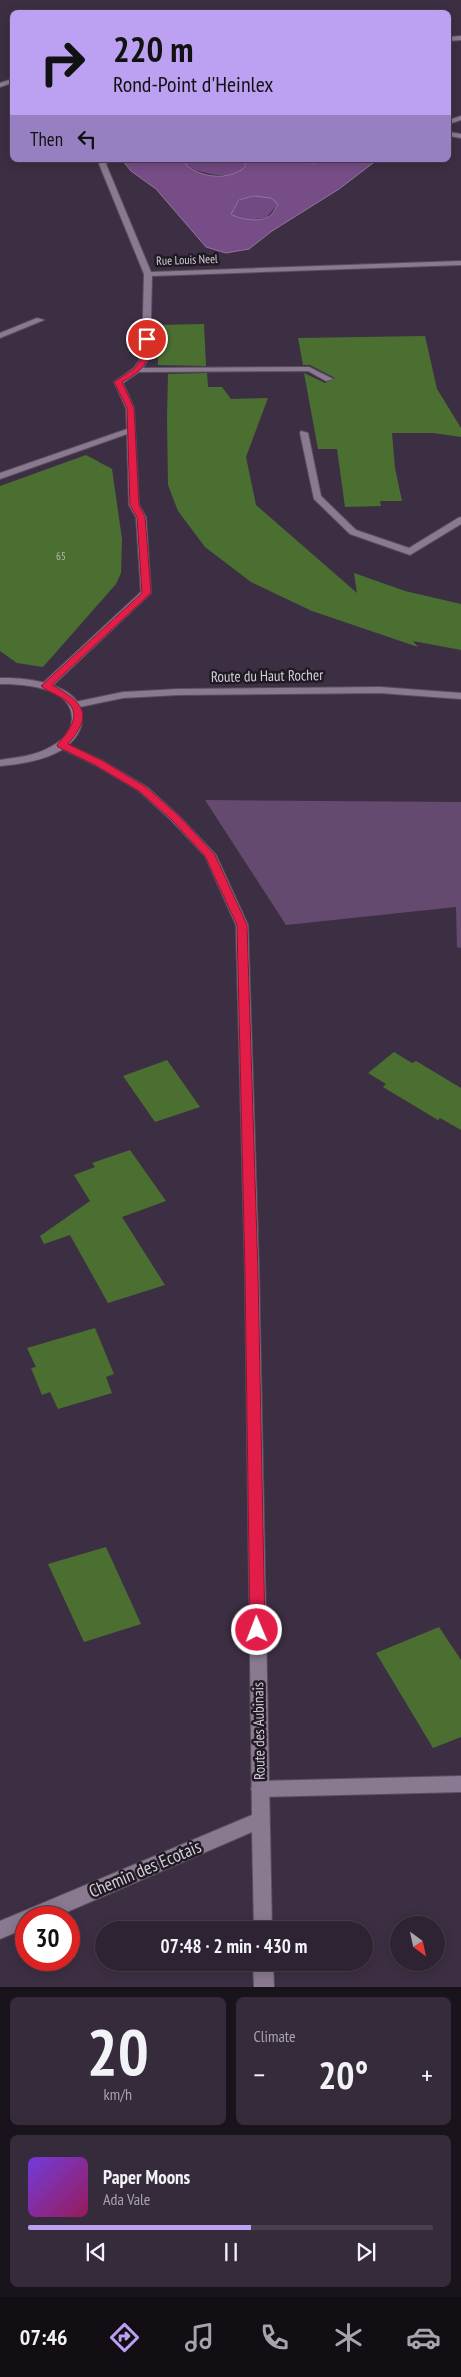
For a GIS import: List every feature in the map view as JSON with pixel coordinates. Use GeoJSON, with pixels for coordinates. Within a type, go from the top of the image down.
{"type":"FeatureCollection","features":[{"type":"Feature","properties":{"kind":"street"},"geometry":{"type":"LineString","coordinates":[[104,162],[102,164],[148,274]]}},
{"type":"Feature","properties":{"kind":"street","name":"Rue Louis Neel"},"geometry":{"type":"LineString","coordinates":[[46,686],[146,593],[141,517],[134,505],[130,408],[118,382],[137,370],[146,356],[148,274],[461,263]]}},
{"type":"Feature","properties":{"kind":"street"},"geometry":{"type":"LineString","coordinates":[[0,336],[40,320]]}},
{"type":"Feature","properties":{"kind":"street"},"geometry":{"type":"LineString","coordinates":[[137,370],[309,369],[329,379]]}},
{"type":"Feature","properties":{"kind":"street"},"geometry":{"type":"LineString","coordinates":[[0,476],[131,430]]}},
{"type":"Feature","properties":{"kind":"street"},"geometry":{"type":"LineString","coordinates":[[304,432],[317,497],[352,532],[410,552],[461,520]]}},
{"type":"Feature","properties":{"kind":"street"},"geometry":{"type":"LineString","coordinates":[[0,681],[24,681],[46,686],[68,698],[75,705],[79,718],[76,729],[62,745],[42,755],[0,763]]}},
{"type":"Feature","properties":{"kind":"street","name":"Route du Haut Rocher"},"geometry":{"type":"LineString","coordinates":[[75,705],[123,695],[178,692],[380,690],[461,696]]}},
{"type":"Feature","properties":{"kind":"street","name":"Route des Aubinais"},"geometry":{"type":"LineString","coordinates":[[62,745],[99,763],[143,789],[175,818],[210,855],[242,925],[252,1283],[263,1921]]}},
{"type":"Feature","properties":{"kind":"street"},"geometry":{"type":"LineString","coordinates":[[260,1789],[461,1784]]}},
{"type":"Feature","properties":{"kind":"street","name":"Chemin des Ecotais"},"geometry":{"type":"LineString","coordinates":[[58,1906],[260,1820]]}},
{"type":"Feature","properties":{"kind":"street"},"geometry":{"type":"LineString","coordinates":[[0,1930],[15,1924]]}},
{"type":"Feature","properties":{"kind":"street"},"geometry":{"type":"LineString","coordinates":[[264,1971],[264,1987]]}},
{"type":"Feature","properties":{"kind":"shaded area"},"geometry":{"type":"Polygon","coordinates":[[[124,162],[185,162],[186,165],[200,173],[224,176],[245,167],[245,162],[374,162],[339,189],[272,231],[249,249],[226,253],[206,247],[156,189],[131,171],[124,162]],[[253,196],[239,200],[231,214],[251,220],[267,218],[278,204],[271,198],[253,196]]]}},
{"type":"Feature","properties":{"kind":"shaded area"},"geometry":{"type":"Polygon","coordinates":[[[186,162],[245,162],[244,168],[238,173],[230,175],[201,172],[186,165],[186,162]]]}},
{"type":"Feature","properties":{"kind":"shaded area"},"geometry":{"type":"Polygon","coordinates":[[[266,196],[275,200],[278,204],[267,217],[249,219],[239,218],[231,214],[236,204],[244,198],[266,196]]]}},
{"type":"Feature","properties":{"kind":"shaded area"},"geometry":{"type":"Polygon","coordinates":[[[205,800],[461,802],[461,948],[457,947],[456,907],[286,925],[205,800]]]}},
{"type":"Feature","properties":{"kind":"building"},"geometry":{"type":"Polygon","coordinates":[[[204,324],[206,366],[158,365],[157,325],[204,324]]]}},
{"type":"Feature","properties":{"kind":"building"},"geometry":{"type":"Polygon","coordinates":[[[425,336],[437,389],[461,428],[461,437],[433,433],[392,433],[395,468],[402,501],[380,501],[381,506],[345,507],[337,449],[318,449],[304,373],[325,383],[335,378],[310,365],[303,365],[298,338],[425,336]]]}},
{"type":"Feature","properties":{"kind":"building"},"geometry":{"type":"Polygon","coordinates":[[[207,373],[208,387],[222,387],[231,399],[268,398],[246,457],[256,505],[357,593],[354,573],[405,591],[461,604],[461,650],[413,641],[418,647],[312,611],[251,582],[205,547],[178,511],[168,485],[167,417],[168,374],[207,373]]]}},
{"type":"Feature","properties":{"kind":"building"},"geometry":{"type":"Polygon","coordinates":[[[86,455],[112,469],[122,539],[121,573],[116,584],[43,667],[17,663],[0,651],[0,486],[86,455]]]}},
{"type":"Feature","properties":{"kind":"building"},"geometry":{"type":"Polygon","coordinates":[[[394,1052],[412,1063],[416,1061],[461,1088],[461,1130],[440,1118],[438,1120],[383,1087],[386,1084],[368,1073],[394,1052]]]}},
{"type":"Feature","properties":{"kind":"building"},"geometry":{"type":"Polygon","coordinates":[[[167,1060],[200,1107],[155,1122],[123,1076],[167,1060]]]}},
{"type":"Feature","properties":{"kind":"building"},"geometry":{"type":"Polygon","coordinates":[[[130,1150],[166,1201],[122,1217],[165,1285],[108,1303],[70,1235],[44,1244],[40,1236],[90,1201],[74,1175],[95,1167],[92,1163],[130,1150]]]}},
{"type":"Feature","properties":{"kind":"building"},"geometry":{"type":"Polygon","coordinates":[[[95,1328],[114,1374],[106,1377],[112,1393],[58,1409],[50,1392],[42,1395],[31,1368],[36,1367],[27,1348],[95,1328]]]}},
{"type":"Feature","properties":{"kind":"building"},"geometry":{"type":"Polygon","coordinates":[[[106,1547],[141,1624],[84,1642],[48,1564],[106,1547]]]}},
{"type":"Feature","properties":{"kind":"building"},"geometry":{"type":"Polygon","coordinates":[[[439,1627],[461,1660],[461,1737],[433,1748],[376,1653],[439,1627]]]}},
{"type":"Feature","properties":{"kind":"route"},"geometry":{"type":"LineString","coordinates":[[147,339],[146,356],[137,370],[118,382],[130,408],[134,505],[141,517],[146,593],[60,670],[46,686],[68,698],[75,705],[79,718],[76,729],[62,745],[99,763],[143,789],[175,818],[210,855],[242,925],[252,1273],[257,1630]]}}]}
